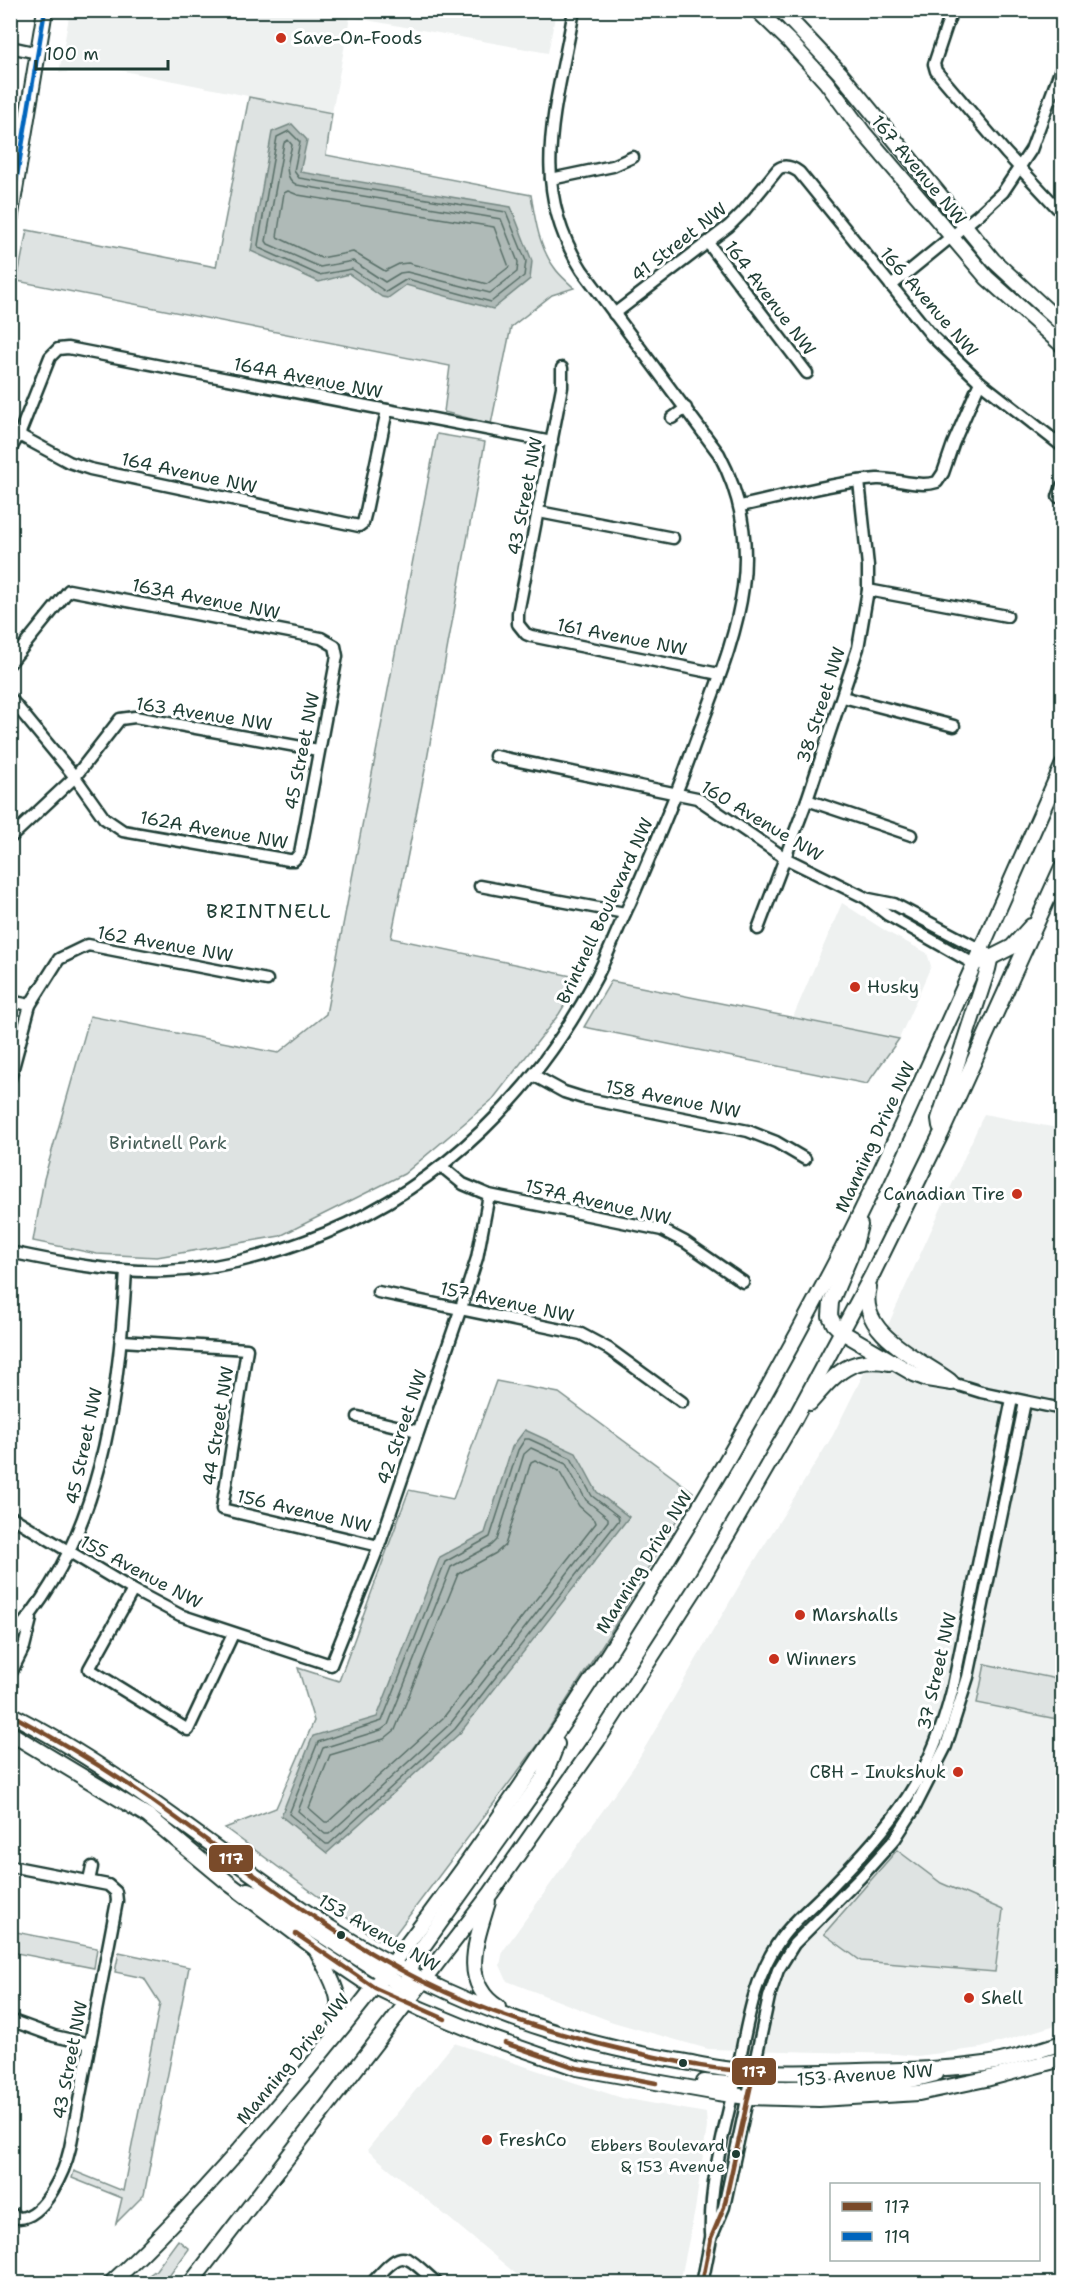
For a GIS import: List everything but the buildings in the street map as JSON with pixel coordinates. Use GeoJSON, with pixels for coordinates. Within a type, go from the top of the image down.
{"type":"FeatureCollection","features":[{"type":"Feature","properties":{"kind":"main road"},"geometry":{"type":"LineString","coordinates":[[10,220],[45,10]]}},
{"type":"Feature","properties":{"kind":"main road","name":"167 Avenue NW"},"geometry":{"type":"LineString","coordinates":[[757,10],[790,42],[826,82],[863,132],[957,232],[1062,324]]}},
{"type":"Feature","properties":{"kind":"main road","name":"167 Avenue NW"},"geometry":{"type":"LineString","coordinates":[[781,10],[840,73],[1003,294],[1062,345]]}},
{"type":"Feature","properties":{"kind":"main road"},"geometry":{"type":"LineString","coordinates":[[941,1134],[939,1119],[986,976],[986,955],[1062,766]]}},
{"type":"Feature","properties":{"kind":"main road"},"geometry":{"type":"LineString","coordinates":[[193,2279],[491,1893],[640,1677],[709,1567],[794,1420],[872,1275],[941,1134],[1062,867]]}},
{"type":"Feature","properties":{"kind":"main road"},"geometry":{"type":"LineString","coordinates":[[974,964],[986,955],[1012,947],[1041,916]]}},
{"type":"Feature","properties":{"kind":"main road","name":"Manning Drive NW"},"geometry":{"type":"LineString","coordinates":[[110,2283],[191,2203],[322,2055],[375,1988],[516,1794],[567,1718],[667,1562],[779,1367],[864,1205],[974,964]]}},
{"type":"Feature","properties":{"kind":"main road"},"geometry":{"type":"LineString","coordinates":[[864,1205],[855,1245],[831,1302],[830,1316],[842,1332],[899,1366],[927,1379],[952,1383]]}},
{"type":"Feature","properties":{"kind":"main road"},"geometry":{"type":"LineString","coordinates":[[872,1275],[867,1293],[877,1326],[898,1348],[933,1368],[952,1383]]}},
{"type":"Feature","properties":{"kind":"main road"},"geometry":{"type":"LineString","coordinates":[[794,1420],[841,1370],[853,1364],[875,1361],[899,1366]]}},
{"type":"Feature","properties":{"kind":"main road","name":"153 Avenue NW"},"geometry":{"type":"LineString","coordinates":[[10,1714],[67,1744],[112,1772],[388,1970]]}},
{"type":"Feature","properties":{"kind":"main road"},"geometry":{"type":"LineString","coordinates":[[407,2003],[408,1980],[418,1954],[544,1777],[567,1718]]}},
{"type":"Feature","properties":{"kind":"main road","name":"153 Avenue NW"},"geometry":{"type":"LineString","coordinates":[[10,1733],[148,1816],[231,1885],[316,1949],[375,1988],[491,2038],[577,2068],[735,2082]]}},
{"type":"Feature","properties":{"kind":"main road"},"geometry":{"type":"LineString","coordinates":[[231,1885],[256,1893],[388,1970],[408,1980],[423,1982]]}},
{"type":"Feature","properties":{"kind":"main road"},"geometry":{"type":"LineString","coordinates":[[491,1893],[476,1940],[474,1972],[477,1985],[487,1999],[525,2024]]}},
{"type":"Feature","properties":{"kind":"main road"},"geometry":{"type":"LineString","coordinates":[[316,1949],[337,1990],[340,2005],[335,2034],[322,2055]]}},
{"type":"Feature","properties":{"kind":"main road","name":"153 Avenue NW"},"geometry":{"type":"LineString","coordinates":[[423,1982],[525,2024],[735,2082],[748,2093],[819,2099],[919,2092],[986,2079],[1062,2059]]}},
{"type":"Feature","properties":{"kind":"main road","name":"153 Avenue NW"},"geometry":{"type":"LineString","coordinates":[[754,2071],[827,2072],[957,2067],[1022,2056],[1062,2043]]}},
{"type":"Feature","properties":{"kind":"main road"},"geometry":{"type":"LineString","coordinates":[[748,2093],[916,2079],[957,2067]]}},
{"type":"Feature","properties":{"kind":"main road"},"geometry":{"type":"LineString","coordinates":[[735,2082],[754,2071]]}},
{"type":"Feature","properties":{"kind":"street","name":"Brintnell Boulevard NW"},"geometry":{"type":"LineString","coordinates":[[10,1252],[126,1271],[169,1271],[210,1267],[278,1251],[343,1226],[373,1210],[406,1191],[441,1166],[493,1121],[533,1075],[568,1027],[588,993],[625,913],[677,793],[736,626],[744,588],[745,543],[741,506],[732,480],[719,454],[614,314],[570,251],[560,229],[554,206],[549,152],[574,10]]}},
{"type":"Feature","properties":{"kind":"street"},"geometry":{"type":"LineString","coordinates":[[952,10],[934,64],[936,71],[1062,213]]}},
{"type":"Feature","properties":{"kind":"street"},"geometry":{"type":"LineString","coordinates":[[10,48],[38,53]]}},
{"type":"Feature","properties":{"kind":"street"},"geometry":{"type":"LineString","coordinates":[[891,286],[1003,192],[1020,168],[1038,134],[1062,66]]}},
{"type":"Feature","properties":{"kind":"street"},"geometry":{"type":"LineString","coordinates":[[551,179],[614,165],[633,158]]}},
{"type":"Feature","properties":{"kind":"street","name":"41 Street NW"},"geometry":{"type":"LineString","coordinates":[[614,314],[708,243],[743,212],[774,172],[785,166]]}},
{"type":"Feature","properties":{"kind":"street","name":"166 Avenue NW"},"geometry":{"type":"LineString","coordinates":[[785,166],[799,172],[932,336],[980,382],[1062,446]]}},
{"type":"Feature","properties":{"kind":"street","name":"164 Avenue NW"},"geometry":{"type":"LineString","coordinates":[[708,243],[807,374]]}},
{"type":"Feature","properties":{"kind":"street","name":"164A Avenue NW"},"geometry":{"type":"LineString","coordinates":[[19,435],[50,357],[58,349],[68,348],[552,442]]}},
{"type":"Feature","properties":{"kind":"street","name":"43 Street NW"},"geometry":{"type":"LineString","coordinates":[[521,629],[518,624],[518,613],[562,387],[562,368]]}},
{"type":"Feature","properties":{"kind":"street"},"geometry":{"type":"LineString","coordinates":[[741,506],[860,481],[888,479],[927,484],[937,482],[943,473],[952,444],[980,382]]}},
{"type":"Feature","properties":{"kind":"street"},"geometry":{"type":"LineString","coordinates":[[672,418],[686,408]]}},
{"type":"Feature","properties":{"kind":"street","name":"164 Avenue NW"},"geometry":{"type":"LineString","coordinates":[[19,435],[69,462],[90,469],[359,526],[363,523],[366,511],[387,410]]}},
{"type":"Feature","properties":{"kind":"street"},"geometry":{"type":"LineString","coordinates":[[10,450],[19,435]]}},
{"type":"Feature","properties":{"kind":"street","name":"38 Street NW"},"geometry":{"type":"LineString","coordinates":[[758,929],[807,800],[858,648],[868,590],[860,481]]}},
{"type":"Feature","properties":{"kind":"street"},"geometry":{"type":"LineString","coordinates":[[1058,497],[1062,486]]}},
{"type":"Feature","properties":{"kind":"street"},"geometry":{"type":"LineString","coordinates":[[539,512],[673,538]]}},
{"type":"Feature","properties":{"kind":"street","name":"163A Avenue NW"},"geometry":{"type":"LineString","coordinates":[[10,663],[69,590],[321,638],[335,646]]}},
{"type":"Feature","properties":{"kind":"street"},"geometry":{"type":"LineString","coordinates":[[868,590],[1007,616]]}},
{"type":"Feature","properties":{"kind":"street","name":"161 Avenue NW"},"geometry":{"type":"LineString","coordinates":[[521,629],[531,636],[719,674]]}},
{"type":"Feature","properties":{"kind":"street","name":"45 Street NW"},"geometry":{"type":"LineString","coordinates":[[294,860],[300,853],[337,656],[335,646]]}},
{"type":"Feature","properties":{"kind":"street"},"geometry":{"type":"LineString","coordinates":[[843,697],[954,726]]}},
{"type":"Feature","properties":{"kind":"street","name":"162A Avenue NW"},"geometry":{"type":"LineString","coordinates":[[10,698],[75,777],[104,818],[123,831],[294,860]]}},
{"type":"Feature","properties":{"kind":"street","name":"163 Avenue NW"},"geometry":{"type":"LineString","coordinates":[[75,777],[120,719],[135,717],[318,750]]}},
{"type":"Feature","properties":{"kind":"street","name":"160 Avenue NW"},"geometry":{"type":"LineString","coordinates":[[495,756],[697,798],[785,858],[866,898],[888,915],[974,964]]}},
{"type":"Feature","properties":{"kind":"street"},"geometry":{"type":"LineString","coordinates":[[10,838],[75,777]]}},
{"type":"Feature","properties":{"kind":"street"},"geometry":{"type":"LineString","coordinates":[[807,800],[910,835]]}},
{"type":"Feature","properties":{"kind":"street"},"geometry":{"type":"LineString","coordinates":[[480,886],[625,913]]}},
{"type":"Feature","properties":{"kind":"street","name":"160 Avenue NW"},"geometry":{"type":"LineString","coordinates":[[866,898],[894,904],[986,955]]}},
{"type":"Feature","properties":{"kind":"street","name":"162 Avenue NW"},"geometry":{"type":"LineString","coordinates":[[30,1005],[59,959],[88,945],[267,980]]}},
{"type":"Feature","properties":{"kind":"street"},"geometry":{"type":"LineString","coordinates":[[10,1001],[30,1005],[10,1079]]}},
{"type":"Feature","properties":{"kind":"street","name":"158 Avenue NW"},"geometry":{"type":"LineString","coordinates":[[533,1075],[555,1088],[583,1098],[748,1131],[776,1142],[805,1159]]}},
{"type":"Feature","properties":{"kind":"street","name":"157A Avenue NW"},"geometry":{"type":"LineString","coordinates":[[441,1166],[463,1184],[489,1195],[662,1230],[685,1242],[743,1282]]}},
{"type":"Feature","properties":{"kind":"street","name":"42 Street NW"},"geometry":{"type":"LineString","coordinates":[[331,1665],[379,1546],[461,1308],[477,1258],[489,1195]]}},
{"type":"Feature","properties":{"kind":"street","name":"45 Street NW"},"geometry":{"type":"LineString","coordinates":[[10,1640],[32,1616],[69,1551],[87,1511],[97,1479],[122,1341],[126,1271]]}},
{"type":"Feature","properties":{"kind":"street","name":"157 Avenue NW"},"geometry":{"type":"LineString","coordinates":[[378,1292],[581,1334],[609,1349],[682,1402]]}},
{"type":"Feature","properties":{"kind":"street","name":"44 Street NW"},"geometry":{"type":"LineString","coordinates":[[122,1341],[248,1349],[222,1509]]}},
{"type":"Feature","properties":{"kind":"street"},"geometry":{"type":"LineString","coordinates":[[952,1383],[981,1392],[1062,1409]]}},
{"type":"Feature","properties":{"kind":"street","name":"37 Street NW"},"geometry":{"type":"LineString","coordinates":[[711,2238],[710,2206],[753,1997],[766,1963],[783,1935],[868,1849],[897,1814],[919,1780],[937,1742],[952,1691],[1012,1399]]}},
{"type":"Feature","properties":{"kind":"street","name":"37 Street NW"},"geometry":{"type":"LineString","coordinates":[[711,2238],[724,2207],[773,1983],[784,1957],[804,1932],[889,1847],[913,1811],[946,1746],[968,1677],[1025,1402]]}},
{"type":"Feature","properties":{"kind":"street"},"geometry":{"type":"LineString","coordinates":[[358,1417],[417,1431]]}},
{"type":"Feature","properties":{"kind":"street","name":"156 Avenue NW"},"geometry":{"type":"LineString","coordinates":[[222,1509],[379,1546]]}},
{"type":"Feature","properties":{"kind":"street","name":"155 Avenue NW"},"geometry":{"type":"LineString","coordinates":[[10,1516],[180,1615],[331,1665]]}},
{"type":"Feature","properties":{"kind":"street"},"geometry":{"type":"LineString","coordinates":[[134,1590],[89,1669],[188,1730],[233,1634]]}},
{"type":"Feature","properties":{"kind":"street","name":"45 Street NW"},"geometry":{"type":"LineString","coordinates":[[10,1675],[24,1647],[32,1616]]}},
{"type":"Feature","properties":{"kind":"street"},"geometry":{"type":"LineString","coordinates":[[10,1866],[89,1881],[92,1867]]}},
{"type":"Feature","properties":{"kind":"street","name":"43 Street NW"},"geometry":{"type":"LineString","coordinates":[[15,2215],[27,2217],[51,2192],[63,2170],[70,2148],[117,1906],[117,1894],[114,1890],[89,1881]]}},
{"type":"Feature","properties":{"kind":"street"},"geometry":{"type":"LineString","coordinates":[[10,2020],[54,2036],[90,2044]]}},
{"type":"Feature","properties":{"kind":"street"},"geometry":{"type":"LineString","coordinates":[[702,2283],[711,2238]]}},
{"type":"Feature","properties":{"kind":"street"},"geometry":{"type":"LineString","coordinates":[[371,2283],[391,2262],[399,2258],[410,2260],[438,2283]]}},
{"type":"Feature","properties":{"kind":"shaded area"},"geometry":{"type":"Polygon","coordinates":[[[70,11],[556,11],[548,53],[350,17],[332,113],[109,68],[59,73],[70,11]]]}},
{"type":"Feature","properties":{"kind":"shaded area"},"geometry":{"type":"Polygon","coordinates":[[[842,903],[889,933],[927,953],[931,966],[899,1039],[793,1017],[842,903]]]}},
{"type":"Feature","properties":{"kind":"shaded area"},"geometry":{"type":"Polygon","coordinates":[[[984,1114],[1062,1129],[1062,2023],[981,2048],[917,2056],[708,2049],[613,2022],[507,1981],[500,1965],[503,1951],[633,1768],[739,1586],[833,1435],[889,1323],[984,1114]]]}},
{"type":"Feature","properties":{"kind":"shaded area"},"geometry":{"type":"Polygon","coordinates":[[[454,2043],[622,2098],[706,2113],[707,2127],[695,2210],[680,2283],[527,2283],[367,2150],[454,2043]]]}},
{"type":"Feature","properties":{"kind":"green space"},"geometry":{"type":"Polygon","coordinates":[[[249,97],[332,113],[326,155],[531,195],[538,232],[545,251],[556,270],[574,288],[552,295],[511,327],[491,424],[444,412],[450,366],[17,281],[27,230],[216,267],[249,97]]]}},
{"type":"Feature","properties":{"kind":"green space","name":"Brintnell Park"},"geometry":{"type":"Polygon","coordinates":[[[437,434],[485,442],[426,765],[391,938],[581,978],[559,1014],[493,1099],[404,1174],[280,1236],[157,1257],[97,1254],[33,1241],[44,1179],[90,1016],[278,1053],[326,1014],[437,434]]]}},
{"type":"Feature","properties":{"kind":"green space"},"geometry":{"type":"Polygon","coordinates":[[[611,981],[899,1039],[867,1084],[584,1027],[611,981]]]}},
{"type":"Feature","properties":{"kind":"green space"},"geometry":{"type":"Polygon","coordinates":[[[496,1381],[559,1393],[693,1492],[617,1622],[540,1742],[390,1941],[376,1939],[225,1828],[276,1808],[314,1721],[298,1668],[339,1681],[409,1490],[453,1499],[496,1381]]]}},
{"type":"Feature","properties":{"kind":"green space"},"geometry":{"type":"Polygon","coordinates":[[[985,1664],[1062,1680],[1062,1720],[977,1703],[985,1664]]]}},
{"type":"Feature","properties":{"kind":"green space"},"geometry":{"type":"Polygon","coordinates":[[[897,1850],[941,1883],[1003,1910],[995,1972],[861,1961],[824,1934],[897,1850]]]}},
{"type":"Feature","properties":{"kind":"green space"},"geometry":{"type":"Polygon","coordinates":[[[11,1931],[97,1948],[94,1968],[11,1952],[11,1931]]]}},
{"type":"Feature","properties":{"kind":"green space"},"geometry":{"type":"Polygon","coordinates":[[[119,1952],[189,1967],[144,2195],[116,2223],[122,2198],[72,2178],[74,2171],[123,2191],[160,2003],[144,1978],[115,1972],[119,1952]]]}},
{"type":"Feature","properties":{"kind":"green space"},"geometry":{"type":"Polygon","coordinates":[[[178,2240],[189,2249],[164,2283],[138,2283],[156,2270],[178,2240]]]}},
{"type":"Feature","properties":{"kind":"water"},"geometry":{"type":"Polygon","coordinates":[[[292,124],[307,140],[300,172],[511,207],[532,261],[530,279],[493,309],[406,285],[388,298],[382,297],[349,274],[319,282],[251,251],[272,132],[292,124]]]}},
{"type":"Feature","properties":{"kind":"water"},"geometry":{"type":"Polygon","coordinates":[[[525,1430],[576,1453],[597,1492],[629,1517],[460,1733],[327,1853],[281,1816],[313,1736],[377,1717],[440,1557],[485,1533],[512,1447],[525,1430]]]}},
{"type":"Feature","properties":{"kind":"transit line","name":"119"},"geometry":{"type":"LineString","coordinates":[[10,217],[45,10]]}},
{"type":"Feature","properties":{"kind":"transit line","name":"117"},"geometry":{"type":"LineString","coordinates":[[10,1714],[65,1745],[154,1802],[318,1920],[386,1962],[422,1981],[496,2013],[572,2037],[689,2064],[754,2071],[724,2207],[711,2238],[702,2284]]}},
{"type":"Feature","properties":{"kind":"transit line","name":"117"},"geometry":{"type":"LineString","coordinates":[[296,1934],[375,1988],[445,2019]]}},
{"type":"Feature","properties":{"kind":"transit line","name":"117"},"geometry":{"type":"LineString","coordinates":[[505,2043],[577,2068],[656,2083]]}},
{"type":"Feature","properties":{"kind":"place","name":"Save-On-Foods"},"geometry":{"type":"Point","coordinates":[281,38]}},
{"type":"Feature","properties":{"kind":"place","name":"Husky"},"geometry":{"type":"Point","coordinates":[855,987]}},
{"type":"Feature","properties":{"kind":"place","name":"Canadian Tire"},"geometry":{"type":"Point","coordinates":[1017,1194]}},
{"type":"Feature","properties":{"kind":"place","name":"Marshalls"},"geometry":{"type":"Point","coordinates":[800,1615]}},
{"type":"Feature","properties":{"kind":"place","name":"Winners"},"geometry":{"type":"Point","coordinates":[774,1659]}},
{"type":"Feature","properties":{"kind":"place","name":"CBH - Inukshuk"},"geometry":{"type":"Point","coordinates":[958,1772]}},
{"type":"Feature","properties":{"kind":"place","name":"Shell"},"geometry":{"type":"Point","coordinates":[969,1998]}},
{"type":"Feature","properties":{"kind":"place","name":"FreshCo"},"geometry":{"type":"Point","coordinates":[487,2140]}},
{"type":"Feature","properties":{"kind":"place","name":"Ebbers Boulevard & 153 Avenue"},"geometry":{"type":"Point","coordinates":[736,2154]}},
{"type":"Feature","properties":{"kind":"district","name":"BRINTNELL"},"geometry":{"type":"Point","coordinates":[269,911]}}]}
